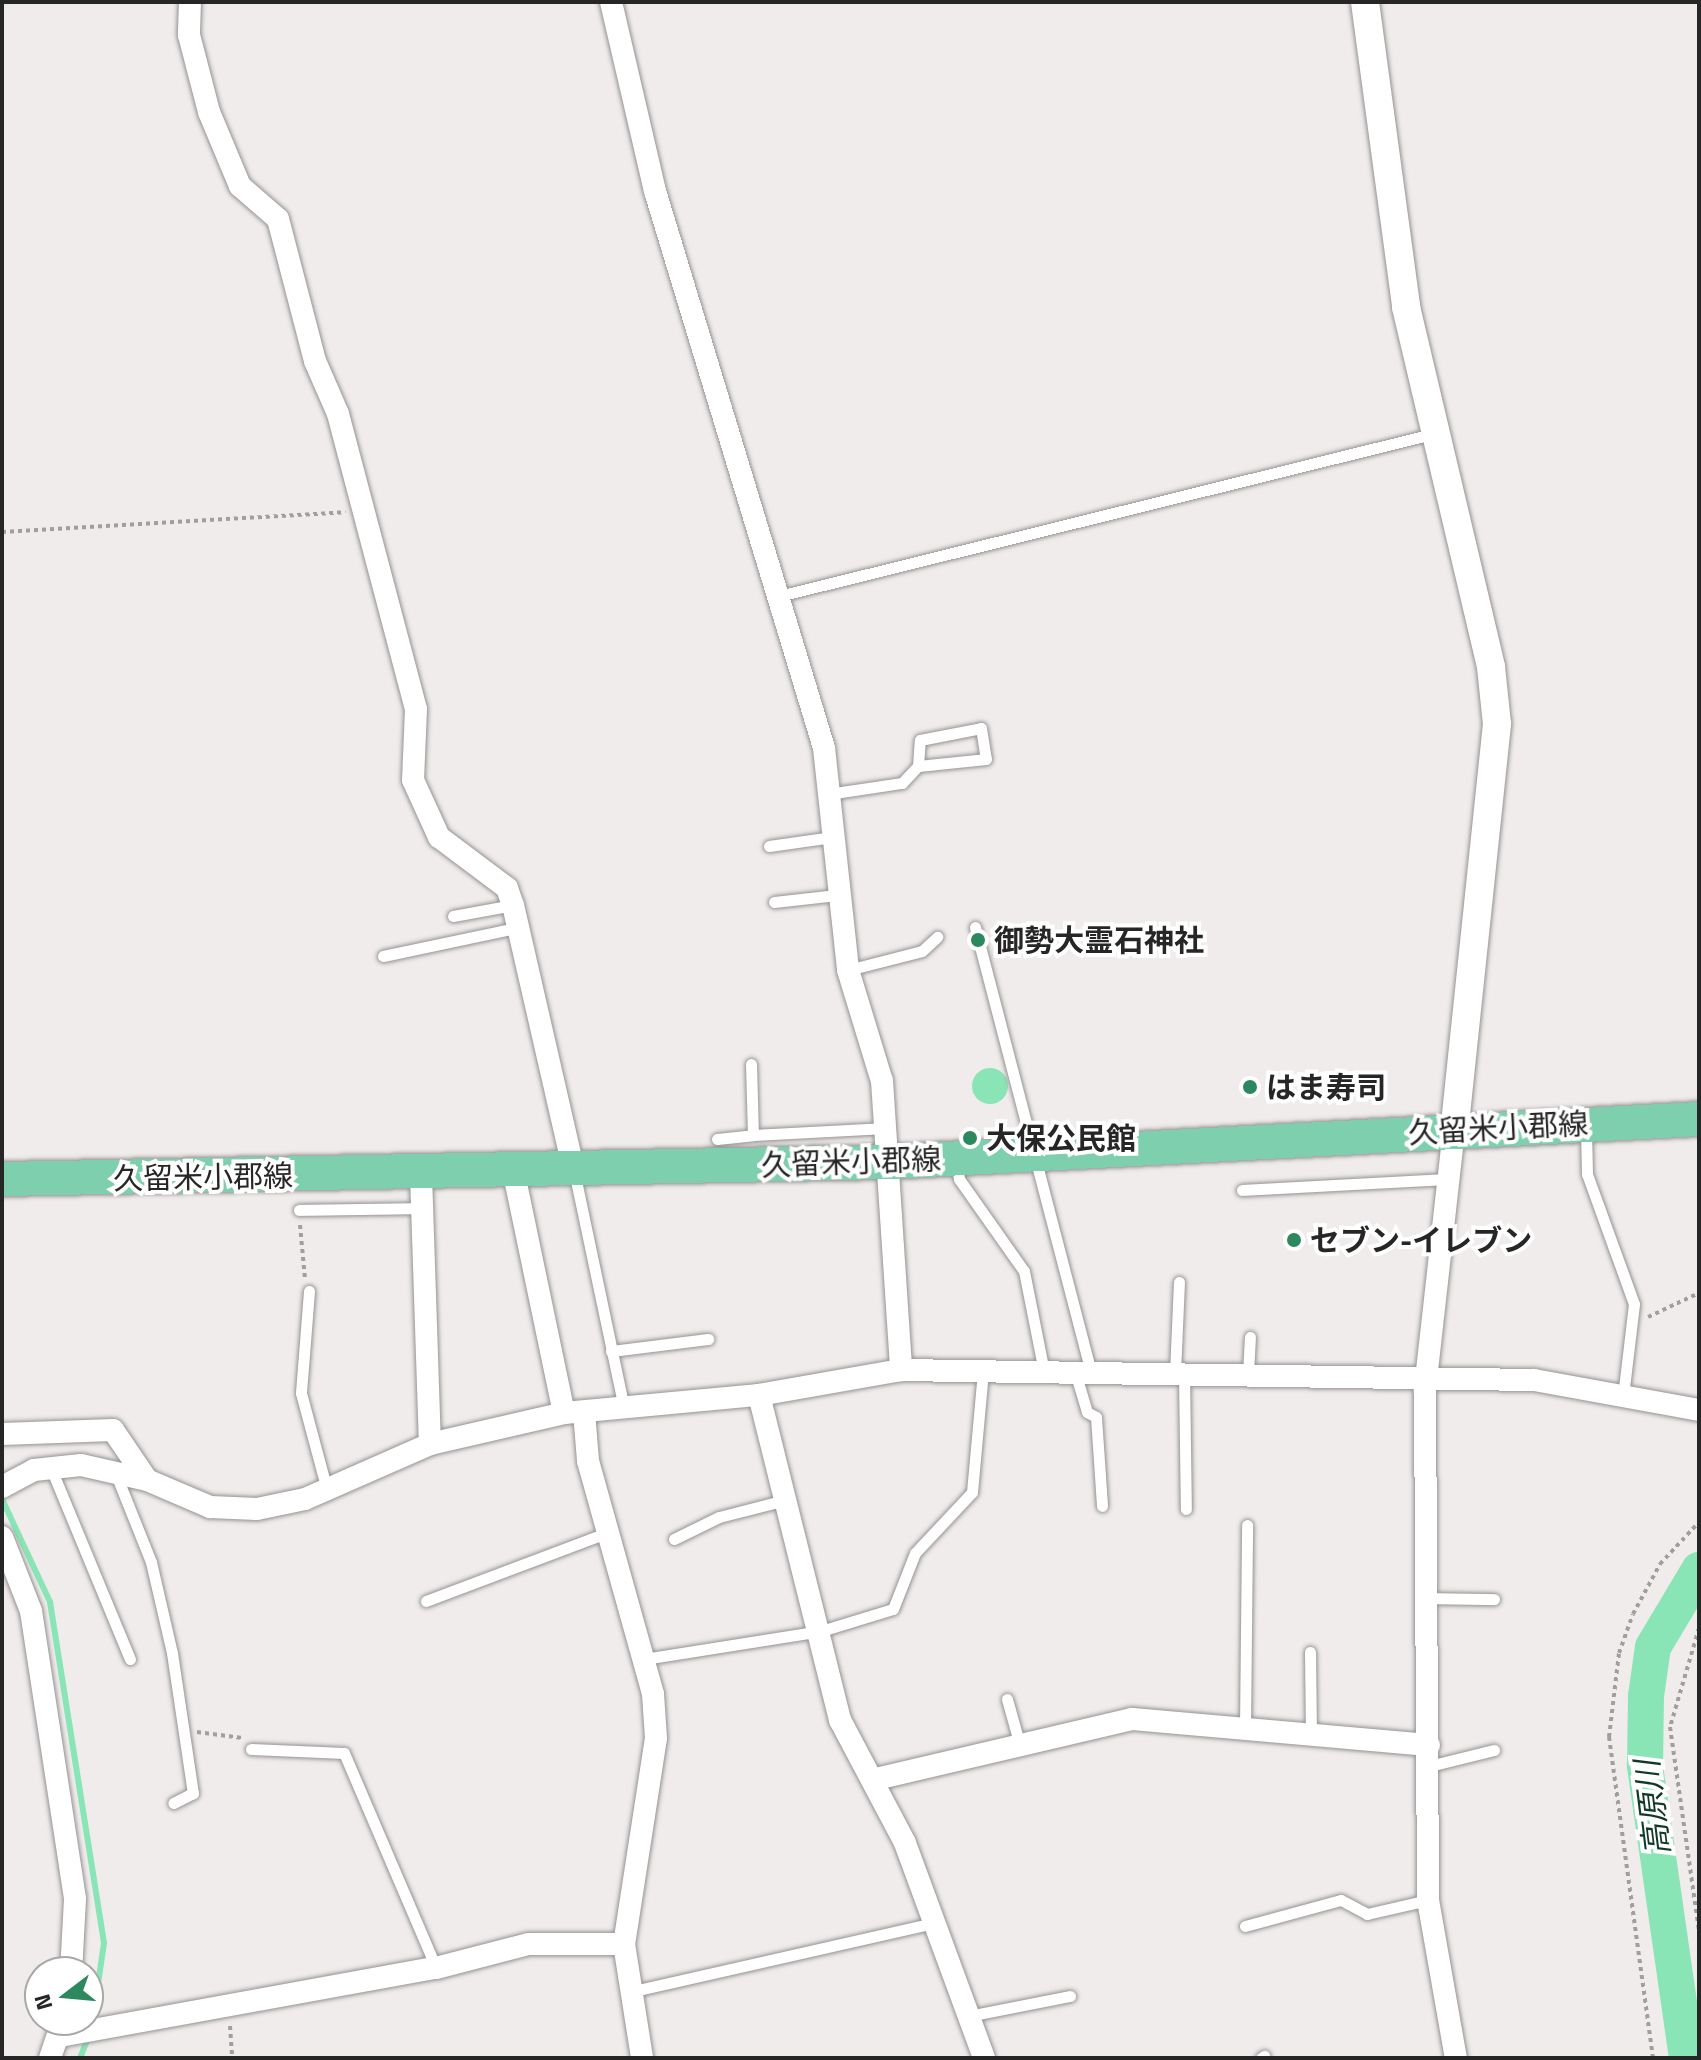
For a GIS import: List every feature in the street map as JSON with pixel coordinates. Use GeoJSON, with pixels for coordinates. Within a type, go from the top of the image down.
{"type":"FeatureCollection","features":[{"type":"Feature","properties":{"kind":"main road","name":"久留米小郡線"},"geometry":{"type":"LineString","coordinates":[[2,1179],[421,1191],[514,1174],[956,1159],[1699,1119]]}},
{"type":"Feature","properties":{"kind":"street"},"geometry":{"type":"LineString","coordinates":[[190,2],[189,35],[209,112],[240,186],[278,219],[289,247],[315,361],[363,511],[416,709],[413,780],[425,814],[439,837],[507,888],[521,927],[574,1171]]}},
{"type":"Feature","properties":{"kind":"street"},"geometry":{"type":"LineString","coordinates":[[611,2],[655,191],[824,748],[837,895],[848,970],[882,1081],[901,1370]]}},
{"type":"Feature","properties":{"kind":"street"},"geometry":{"type":"LineString","coordinates":[[1365,2],[1406,307],[1432,434],[1491,667],[1497,724],[1425,1378],[1428,1900],[1456,2058]]}},
{"type":"Feature","properties":{"kind":"street"},"geometry":{"type":"LineString","coordinates":[[514,1174],[574,1413],[644,1659],[656,1738],[624,1944],[634,1991],[642,2058]]}},
{"type":"Feature","properties":{"kind":"street"},"geometry":{"type":"LineString","coordinates":[[421,1191],[430,1444]]}},
{"type":"Feature","properties":{"kind":"street"},"geometry":{"type":"LineString","coordinates":[[2,1487],[50,1466],[115,1472],[147,1480],[210,1507],[257,1509],[327,1490],[430,1444],[574,1413],[759,1395],[901,1370],[1534,1380],[1699,1410]]}},
{"type":"Feature","properties":{"kind":"street"},"geometry":{"type":"LineString","coordinates":[[759,1395],[782,1501],[821,1631],[840,1720],[876,1779],[984,2058]]}},
{"type":"Feature","properties":{"kind":"street"},"geometry":{"type":"LineString","coordinates":[[2,1434],[113,1430],[147,1480]]}},
{"type":"Feature","properties":{"kind":"street"},"geometry":{"type":"LineString","coordinates":[[2,1537],[31,1611],[75,1899],[72,1956]]}},
{"type":"Feature","properties":{"kind":"street"},"geometry":{"type":"LineString","coordinates":[[876,1779],[1132,1719],[1311,1734],[1429,1755]]}},
{"type":"Feature","properties":{"kind":"street"},"geometry":{"type":"LineString","coordinates":[[104,2026],[229,2008],[436,1968],[529,1944],[624,1944]]}},
{"type":"Feature","properties":{"kind":"street"},"geometry":{"type":"LineString","coordinates":[[50,2058],[69,2036]]}},
{"type":"Feature","properties":{"kind":"lane"},"geometry":{"type":"LineString","coordinates":[[779,596],[1432,434]]}},
{"type":"Feature","properties":{"kind":"lane"},"geometry":{"type":"LineString","coordinates":[[828,794],[902,783],[918,766],[920,740],[981,728],[986,759],[918,766]]}},
{"type":"Feature","properties":{"kind":"lane"},"geometry":{"type":"LineString","coordinates":[[769,846],[832,837]]}},
{"type":"Feature","properties":{"kind":"lane"},"geometry":{"type":"LineString","coordinates":[[774,902],[837,895]]}},
{"type":"Feature","properties":{"kind":"lane"},"geometry":{"type":"LineString","coordinates":[[453,916],[513,905]]}},
{"type":"Feature","properties":{"kind":"lane"},"geometry":{"type":"LineString","coordinates":[[383,956],[521,927]]}},
{"type":"Feature","properties":{"kind":"lane"},"geometry":{"type":"LineString","coordinates":[[975,927],[1034,1154],[1083,1372],[1087,1412],[1096,1417],[1102,1506]]}},
{"type":"Feature","properties":{"kind":"lane"},"geometry":{"type":"LineString","coordinates":[[848,970],[922,951],[937,937]]}},
{"type":"Feature","properties":{"kind":"lane"},"geometry":{"type":"LineString","coordinates":[[751,1064],[753,1135]]}},
{"type":"Feature","properties":{"kind":"lane"},"geometry":{"type":"LineString","coordinates":[[1586,1124],[1587,1174],[1634,1304],[1623,1396]]}},
{"type":"Feature","properties":{"kind":"lane"},"geometry":{"type":"LineString","coordinates":[[717,1139],[886,1128]]}},
{"type":"Feature","properties":{"kind":"lane"},"geometry":{"type":"LineString","coordinates":[[956,1159],[959,1179],[1024,1271],[1044,1372]]}},
{"type":"Feature","properties":{"kind":"lane"},"geometry":{"type":"LineString","coordinates":[[574,1171],[624,1408]]}},
{"type":"Feature","properties":{"kind":"lane"},"geometry":{"type":"LineString","coordinates":[[1242,1190],[1446,1179]]}},
{"type":"Feature","properties":{"kind":"lane"},"geometry":{"type":"LineString","coordinates":[[299,1210],[421,1191]]}},
{"type":"Feature","properties":{"kind":"lane"},"geometry":{"type":"LineString","coordinates":[[1179,1282],[1179,1373],[1186,1509]]}},
{"type":"Feature","properties":{"kind":"lane"},"geometry":{"type":"LineString","coordinates":[[309,1291],[301,1393],[327,1490]]}},
{"type":"Feature","properties":{"kind":"lane"},"geometry":{"type":"LineString","coordinates":[[1248,1374],[1250,1337]]}},
{"type":"Feature","properties":{"kind":"lane"},"geometry":{"type":"LineString","coordinates":[[611,1351],[708,1339]]}},
{"type":"Feature","properties":{"kind":"lane"},"geometry":{"type":"LineString","coordinates":[[644,1659],[821,1631],[893,1609],[915,1553],[972,1492],[983,1371]]}},
{"type":"Feature","properties":{"kind":"lane"},"geometry":{"type":"LineString","coordinates":[[50,1466],[130,1659]]}},
{"type":"Feature","properties":{"kind":"lane"},"geometry":{"type":"LineString","coordinates":[[115,1472],[151,1562],[183,1729],[193,1793],[173,1803]]}},
{"type":"Feature","properties":{"kind":"lane"},"geometry":{"type":"LineString","coordinates":[[674,1539],[719,1517],[782,1501]]}},
{"type":"Feature","properties":{"kind":"lane"},"geometry":{"type":"LineString","coordinates":[[1245,1727],[1247,1525]]}},
{"type":"Feature","properties":{"kind":"lane"},"geometry":{"type":"LineString","coordinates":[[426,1601],[610,1532]]}},
{"type":"Feature","properties":{"kind":"lane"},"geometry":{"type":"LineString","coordinates":[[1427,1598],[1494,1599]]}},
{"type":"Feature","properties":{"kind":"lane"},"geometry":{"type":"LineString","coordinates":[[1310,1652],[1311,1734]]}},
{"type":"Feature","properties":{"kind":"lane"},"geometry":{"type":"LineString","coordinates":[[1007,1699],[1020,1746]]}},
{"type":"Feature","properties":{"kind":"lane"},"geometry":{"type":"LineString","coordinates":[[251,1749],[344,1753],[436,1968]]}},
{"type":"Feature","properties":{"kind":"lane"},"geometry":{"type":"LineString","coordinates":[[1429,1755],[1494,1750]]}},
{"type":"Feature","properties":{"kind":"lane"},"geometry":{"type":"LineString","coordinates":[[1245,1926],[1341,1900],[1367,1914],[1428,1900]]}},
{"type":"Feature","properties":{"kind":"lane"},"geometry":{"type":"LineString","coordinates":[[634,1991],[934,1923]]}},
{"type":"Feature","properties":{"kind":"lane"},"geometry":{"type":"LineString","coordinates":[[968,2016],[1070,1996]]}},
{"type":"Feature","properties":{"kind":"path"},"geometry":{"type":"LineString","coordinates":[[2,532],[363,511]]}},
{"type":"Feature","properties":{"kind":"path"},"geometry":{"type":"LineString","coordinates":[[299,1210],[309,1291]]}},
{"type":"Feature","properties":{"kind":"path"},"geometry":{"type":"LineString","coordinates":[[1632,1325],[1699,1293]]}},
{"type":"Feature","properties":{"kind":"path"},"geometry":{"type":"LineString","coordinates":[[1653,2058],[1609,1737],[1619,1653],[1633,1614],[1660,1564],[1699,1522]]}},
{"type":"Feature","properties":{"kind":"path"},"geometry":{"type":"LineString","coordinates":[[1699,1628],[1670,1727],[1699,1932]]}},
{"type":"Feature","properties":{"kind":"path"},"geometry":{"type":"LineString","coordinates":[[183,1729],[248,1739],[251,1749]]}},
{"type":"Feature","properties":{"kind":"path"},"geometry":{"type":"LineString","coordinates":[[229,2008],[232,2058]]}},
{"type":"Feature","properties":{"kind":"shaded area"},"geometry":{"type":"Polygon","coordinates":[[[990,1068],[1003,1073],[1008,1086],[1003,1099],[990,1104],[977,1099],[972,1086],[977,1073],[990,1068]]]}},
{"type":"Feature","properties":{"kind":"waterway"},"geometry":{"type":"LineString","coordinates":[[2,1499],[50,1602],[104,1943],[102,1956]]}},
{"type":"Feature","properties":{"kind":"waterway","name":"高原川"},"geometry":{"type":"LineString","coordinates":[[1687,2058],[1645,1765],[1646,1696],[1653,1647],[1699,1570]]}},
{"type":"Feature","properties":{"kind":"waterway"},"geometry":{"type":"LineString","coordinates":[[80,2058],[89,2036]]}},
{"type":"Feature","properties":{"kind":"place","name":"御勢大霊石神社"},"geometry":{"type":"Point","coordinates":[978,940]}},
{"type":"Feature","properties":{"kind":"place","name":"はま寿司"},"geometry":{"type":"Point","coordinates":[1250,1087]}},
{"type":"Feature","properties":{"kind":"place","name":"大保公民館"},"geometry":{"type":"Point","coordinates":[970,1138]}},
{"type":"Feature","properties":{"kind":"place","name":"セブン-イレブン"},"geometry":{"type":"Point","coordinates":[1294,1240]}}]}
